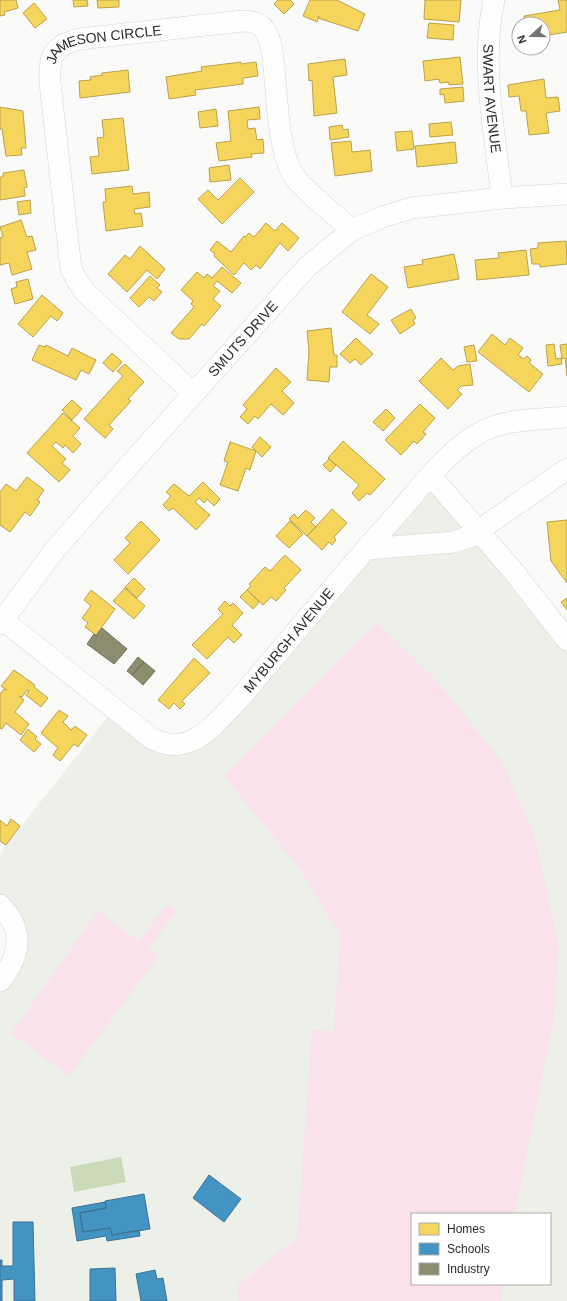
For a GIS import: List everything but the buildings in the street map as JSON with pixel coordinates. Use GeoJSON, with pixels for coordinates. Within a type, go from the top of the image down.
{"type":"FeatureCollection","features":[{"type":"Feature","properties":{"kind":"street","name":"SWART AVENUE"},"geometry":{"type":"LineString","coordinates":[[494,0],[489,30],[488,64],[502,198]]}},
{"type":"Feature","properties":{"kind":"street","name":"JAMESON CIRCLE"},"geometry":{"type":"LineString","coordinates":[[193,393],[86,293],[71,269],[50,83],[52,55],[58,48],[65,43],[80,39],[242,21],[258,24],[264,29],[272,49],[284,146],[293,174],[303,186],[352,230]]}},
{"type":"Feature","properties":{"kind":"street","name":"SMUTS DRIVE"},"geometry":{"type":"LineString","coordinates":[[1,622],[54,551],[193,393],[307,267],[352,230],[382,217],[412,208],[502,198],[567,194]]}},
{"type":"Feature","properties":{"kind":"street","name":"MYBURGH AVENUE"},"geometry":{"type":"LineString","coordinates":[[1,622],[151,738],[161,743],[180,745],[190,742],[201,735],[240,698],[367,548],[431,476],[461,446],[488,428],[502,424],[567,417]]}},
{"type":"Feature","properties":{"kind":"street"},"geometry":{"type":"LineString","coordinates":[[367,548],[454,542],[467,538],[567,469]]}},
{"type":"Feature","properties":{"kind":"street"},"geometry":{"type":"LineString","coordinates":[[431,476],[479,531],[567,640]]}},
{"type":"Feature","properties":{"kind":"street"},"geometry":{"type":"LineString","coordinates":[[0,905],[12,918],[18,944],[6,974],[0,981]]}},
{"type":"Feature","properties":{"kind":"shaded area"},"geometry":{"type":"Polygon","coordinates":[[[431,473],[567,642],[567,1301],[0,1301],[0,984],[19,946],[0,906],[0,853],[117,705],[180,744],[215,726],[431,473]]]}},
{"type":"Feature","properties":{"kind":"shaded area"},"geometry":{"type":"Polygon","coordinates":[[[377,622],[441,685],[502,762],[534,833],[559,945],[554,1019],[515,1213],[411,1213],[411,1285],[503,1285],[501,1301],[239,1301],[237,1286],[297,1238],[312,1030],[334,1031],[340,934],[299,868],[224,776],[377,622]]]}},
{"type":"Feature","properties":{"kind":"shaded area"},"geometry":{"type":"Polygon","coordinates":[[[167,904],[177,911],[149,948],[159,956],[69,1076],[11,1033],[98,911],[139,941],[167,904]]]}},
{"type":"Feature","properties":{"kind":"shaded area"},"geometry":{"type":"Polygon","coordinates":[[[121,1157],[126,1182],[74,1192],[70,1167],[121,1157]]]}}]}
